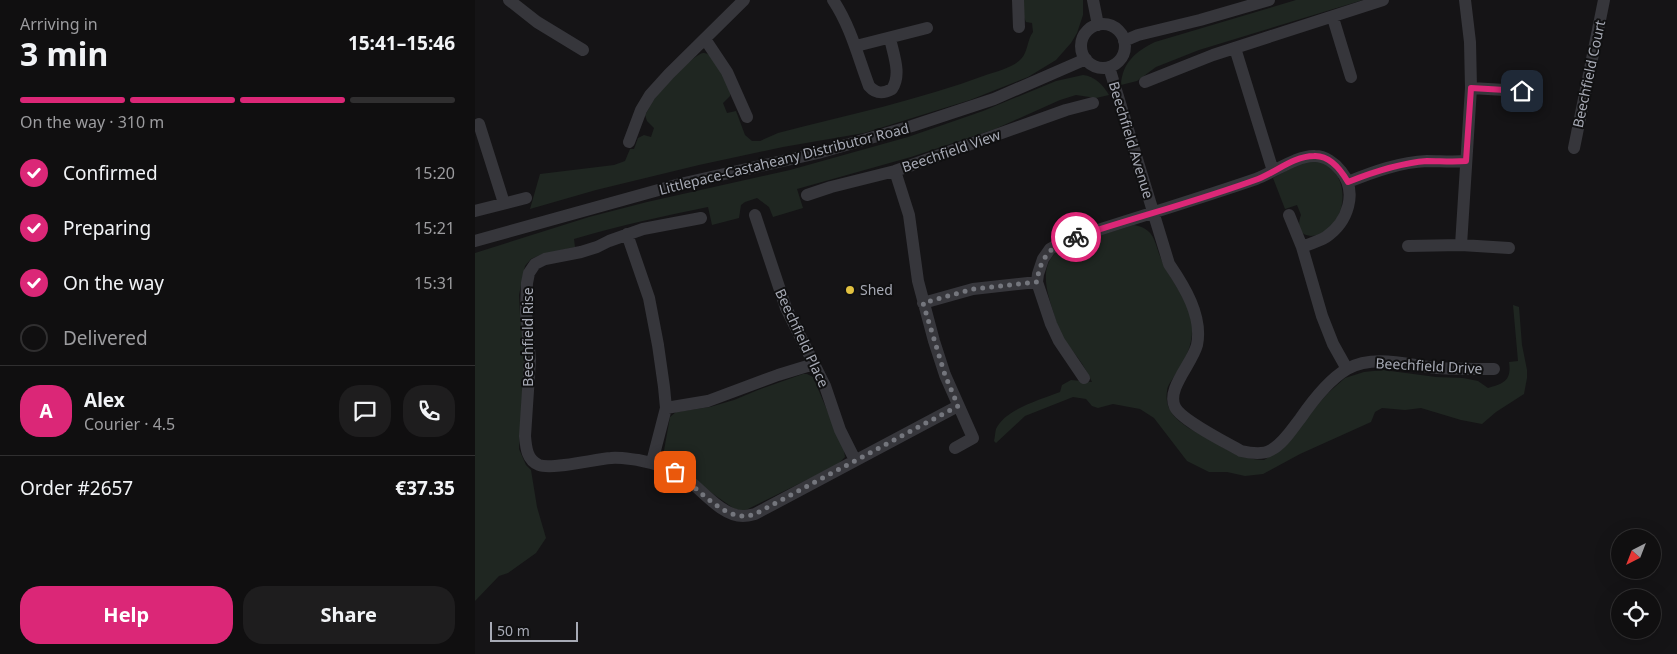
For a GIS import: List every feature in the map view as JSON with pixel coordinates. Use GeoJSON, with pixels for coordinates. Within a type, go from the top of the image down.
{"type":"FeatureCollection","features":[{"type":"Feature","properties":{"kind":"street"},"geometry":{"type":"LineString","coordinates":[[509,0],[546,27],[583,50]]}},
{"type":"Feature","properties":{"kind":"street"},"geometry":{"type":"LineString","coordinates":[[629,142],[641,110],[650,95],[744,0]]}},
{"type":"Feature","properties":{"kind":"street"},"geometry":{"type":"LineString","coordinates":[[833,0],[841,11],[856,46],[869,86],[873,91],[884,92],[892,89],[897,79],[889,38]]}},
{"type":"Feature","properties":{"kind":"street"},"geometry":{"type":"LineString","coordinates":[[1018,0],[1019,27]]}},
{"type":"Feature","properties":{"kind":"street"},"geometry":{"type":"LineString","coordinates":[[1093,0],[1098,25]]}},
{"type":"Feature","properties":{"kind":"street"},"geometry":{"type":"LineString","coordinates":[[1125,41],[1138,35],[1209,18],[1269,0]]}},
{"type":"Feature","properties":{"kind":"street"},"geometry":{"type":"LineString","coordinates":[[1145,82],[1235,48],[1333,18],[1383,0]]}},
{"type":"Feature","properties":{"kind":"street"},"geometry":{"type":"LineString","coordinates":[[1461,245],[1471,88],[1470,42],[1465,0]]}},
{"type":"Feature","properties":{"kind":"street","name":"Beechfield Court"},"geometry":{"type":"LineString","coordinates":[[1574,148],[1605,0]]}},
{"type":"Feature","properties":{"kind":"street"},"geometry":{"type":"LineString","coordinates":[[1333,18],[1351,77]]}},
{"type":"Feature","properties":{"kind":"street"},"geometry":{"type":"LineString","coordinates":[[1105,24],[1117,29],[1125,41],[1124,54],[1115,64],[1109,67],[1096,66],[1086,58],[1083,52],[1083,38],[1092,28],[1098,25],[1105,24]]}},
{"type":"Feature","properties":{"kind":"street"},"geometry":{"type":"LineString","coordinates":[[856,46],[927,28]]}},
{"type":"Feature","properties":{"kind":"street"},"geometry":{"type":"LineString","coordinates":[[705,39],[727,72],[747,117]]}},
{"type":"Feature","properties":{"kind":"street"},"geometry":{"type":"LineString","coordinates":[[1235,48],[1273,171]]}},
{"type":"Feature","properties":{"kind":"street","name":"Littlepace-Castaheany Distributor Road"},"geometry":{"type":"LineString","coordinates":[[475,241],[680,184],[818,153],[912,126],[994,99],[1086,58]]}},
{"type":"Feature","properties":{"kind":"street","name":"Beechfield Avenue"},"geometry":{"type":"LineString","coordinates":[[1109,67],[1154,213]]}},
{"type":"Feature","properties":{"kind":"street"},"geometry":{"type":"LineString","coordinates":[[1471,88],[1522,91]]}},
{"type":"Feature","properties":{"kind":"street","name":"Beechfield View"},"geometry":{"type":"LineString","coordinates":[[807,195],[833,186],[895,171],[1093,102]]}},
{"type":"Feature","properties":{"kind":"street"},"geometry":{"type":"LineString","coordinates":[[479,124],[504,203]]}},
{"type":"Feature","properties":{"kind":"street"},"geometry":{"type":"LineString","coordinates":[[1084,378],[1070,369],[1051,324],[1037,282],[1043,259],[1050,249],[1064,241],[1258,178],[1299,159],[1315,156],[1325,158],[1336,165],[1348,182],[1351,192],[1349,205],[1336,228],[1326,237],[1302,247]]}},
{"type":"Feature","properties":{"kind":"street"},"geometry":{"type":"LineString","coordinates":[[1348,182],[1396,166],[1426,161],[1466,161]]}},
{"type":"Feature","properties":{"kind":"street"},"geometry":{"type":"LineString","coordinates":[[895,171],[909,215],[923,303],[945,375],[973,438],[955,448]]}},
{"type":"Feature","properties":{"kind":"street"},"geometry":{"type":"LineString","coordinates":[[475,211],[526,198]]}},
{"type":"Feature","properties":{"kind":"street","name":"Beechfield Drive"},"geometry":{"type":"LineString","coordinates":[[1154,213],[1169,264],[1186,290],[1194,310],[1197,332],[1194,355],[1174,390],[1172,398],[1175,409],[1185,418],[1241,451],[1251,453],[1271,450],[1289,433],[1326,387],[1347,369],[1366,363],[1385,361],[1437,368],[1494,369]]}},
{"type":"Feature","properties":{"kind":"street","name":"Beechfield Place"},"geometry":{"type":"LineString","coordinates":[[755,215],[786,308],[825,386],[841,430],[855,460]]}},
{"type":"Feature","properties":{"kind":"street"},"geometry":{"type":"LineString","coordinates":[[1289,215],[1302,247],[1322,316],[1333,344],[1347,369]]}},
{"type":"Feature","properties":{"kind":"street","name":"Beechfield Rise"},"geometry":{"type":"LineString","coordinates":[[652,462],[612,458],[541,466],[530,458],[526,448],[525,436],[531,360],[526,312],[529,273],[535,264],[545,259],[581,252],[643,229],[701,218]]}},
{"type":"Feature","properties":{"kind":"street"},"geometry":{"type":"LineString","coordinates":[[627,234],[649,298],[658,345],[666,408],[652,462],[675,472],[708,499],[728,512],[743,516],[755,514],[958,406]]}},
{"type":"Feature","properties":{"kind":"street"},"geometry":{"type":"LineString","coordinates":[[1408,246],[1461,245],[1509,248]]}},
{"type":"Feature","properties":{"kind":"street"},"geometry":{"type":"LineString","coordinates":[[923,303],[973,289],[1037,282]]}},
{"type":"Feature","properties":{"kind":"street"},"geometry":{"type":"LineString","coordinates":[[666,408],[708,401],[814,364]]}},
{"type":"Feature","properties":{"kind":"shaded area"},"geometry":{"type":"Polygon","coordinates":[[[1022,0],[1083,0],[1083,15],[1077,33],[1071,43],[1056,60],[1028,77],[970,100],[864,133],[783,147],[699,165],[596,190],[530,209],[540,174],[614,165],[625,161],[630,149],[634,149],[638,138],[644,135],[651,137],[654,128],[647,121],[645,115],[654,100],[685,66],[703,53],[708,54],[714,60],[728,85],[730,96],[723,103],[727,113],[736,111],[745,135],[752,141],[760,141],[778,133],[935,92],[1013,65],[1023,56],[1033,32],[1032,23],[1026,22],[1023,15],[1022,0]]]}},
{"type":"Feature","properties":{"kind":"shaded area"},"geometry":{"type":"Polygon","coordinates":[[[1296,0],[1363,0],[1199,50],[1156,67],[1137,81],[1121,85],[1127,64],[1142,49],[1155,42],[1296,0]]]}},
{"type":"Feature","properties":{"kind":"shaded area"},"geometry":{"type":"Polygon","coordinates":[[[1083,75],[1091,77],[1098,82],[1109,95],[1096,98],[1076,95],[1060,100],[995,129],[911,157],[797,189],[803,208],[773,217],[769,207],[757,198],[741,205],[739,218],[712,225],[708,207],[574,239],[575,247],[531,259],[525,266],[519,295],[525,352],[519,449],[526,465],[531,470],[537,507],[546,538],[536,553],[508,573],[499,576],[475,601],[475,253],[589,217],[790,170],[908,137],[983,111],[1056,81],[1083,75]]]}},
{"type":"Feature","properties":{"kind":"shaded area"},"geometry":{"type":"Polygon","coordinates":[[[1313,160],[1331,168],[1340,182],[1343,199],[1338,216],[1333,224],[1327,230],[1310,236],[1305,235],[1300,228],[1301,215],[1297,205],[1285,209],[1273,178],[1299,164],[1313,160]]]}},
{"type":"Feature","properties":{"kind":"shaded area"},"geometry":{"type":"Polygon","coordinates":[[[1134,225],[1150,233],[1191,317],[1192,333],[1190,346],[1168,387],[1167,400],[1169,407],[1184,425],[1233,453],[1247,458],[1264,460],[1275,453],[1328,393],[1345,378],[1364,372],[1383,370],[1436,377],[1463,378],[1478,381],[1488,388],[1502,383],[1508,378],[1509,362],[1518,361],[1513,305],[1519,307],[1522,345],[1527,370],[1524,394],[1496,412],[1482,424],[1421,408],[1405,410],[1382,408],[1375,412],[1371,422],[1300,454],[1263,474],[1245,476],[1227,472],[1209,472],[1187,461],[1154,418],[1140,409],[1113,404],[1098,408],[1092,406],[1086,399],[1073,397],[1025,416],[996,443],[994,441],[996,429],[1007,416],[1033,402],[1060,392],[1062,385],[1071,380],[1092,382],[1058,328],[1046,283],[1047,267],[1051,259],[1056,252],[1065,246],[1134,225]]]}},
{"type":"Feature","properties":{"kind":"shaded area"},"geometry":{"type":"Polygon","coordinates":[[[803,374],[813,377],[844,450],[845,457],[837,465],[746,510],[739,510],[733,508],[665,460],[663,456],[670,417],[676,412],[710,407],[734,400],[803,374]]]}},
{"type":"Feature","properties":{"kind":"way so far"},"geometry":{"type":"LineString","coordinates":[[675,472],[708,499],[728,512],[743,516],[755,514],[958,406],[945,375],[923,303],[973,289],[1037,282],[1043,259],[1050,249],[1076,237]]}},
{"type":"Feature","properties":{"kind":"place","name":"Shed"},"geometry":{"type":"Point","coordinates":[850,290]}},
{"type":"Feature","properties":{"kind":"route"},"geometry":{"type":"LineString","coordinates":[[1076,237],[1258,178],[1299,159],[1308,157],[1325,158],[1336,165],[1348,182],[1396,166],[1426,161],[1466,161],[1471,88],[1522,91]]}}]}
